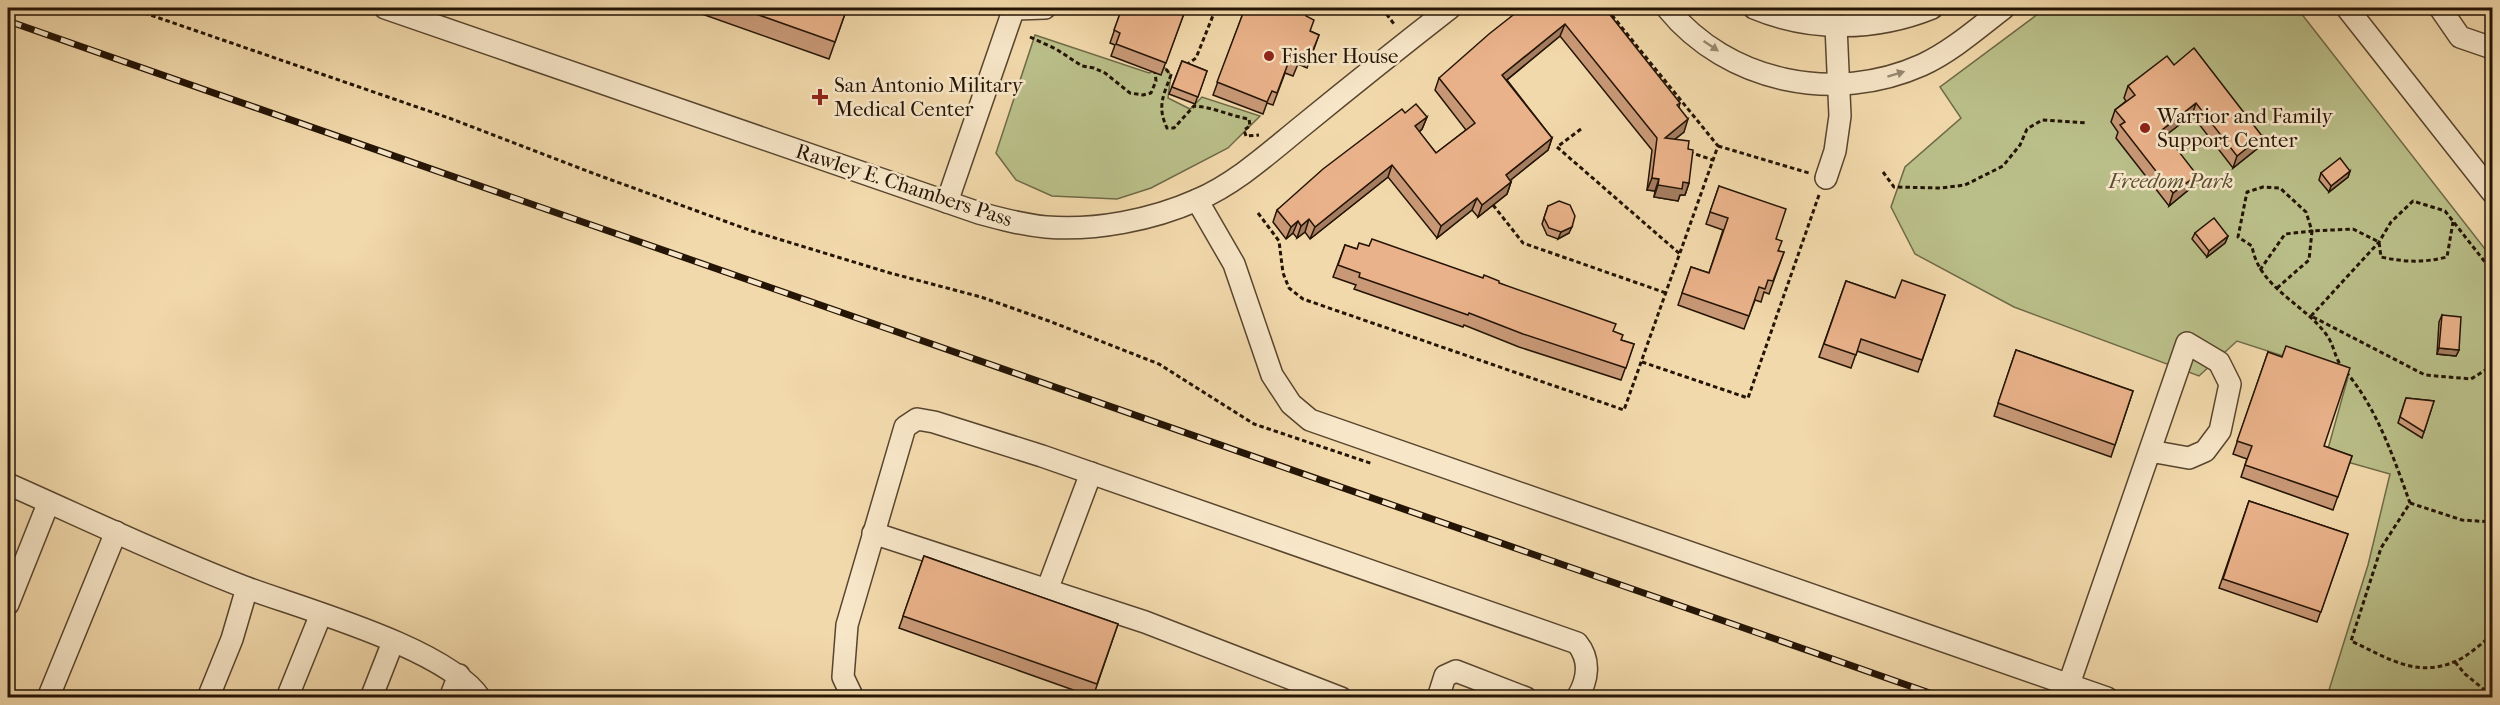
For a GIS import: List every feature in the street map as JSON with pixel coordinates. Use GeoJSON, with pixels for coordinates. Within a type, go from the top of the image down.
{"type":"FeatureCollection","features":[{"type":"Feature","properties":{"kind":"street","name":"Rawley E. Chambers Pass"},"geometry":{"type":"LineString","coordinates":[[385,8],[947,202],[1014,222],[1046,227],[1114,224],[1159,213],[1197,200],[1255,164],[1450,8]]}},
{"type":"Feature","properties":{"kind":"street"},"geometry":{"type":"LineString","coordinates":[[947,202],[1014,8],[1045,8]]}},
{"type":"Feature","properties":{"kind":"street"},"geometry":{"type":"LineString","coordinates":[[1667,8],[1708,45],[1747,67],[1790,81],[1839,86],[1880,79],[1923,65],[1962,42],[2004,8]]}},
{"type":"Feature","properties":{"kind":"street"},"geometry":{"type":"LineString","coordinates":[[1754,8],[1789,19],[1836,26],[1884,22],[1932,8]]}},
{"type":"Feature","properties":{"kind":"street"},"geometry":{"type":"LineString","coordinates":[[2347,8],[2493,192]]}},
{"type":"Feature","properties":{"kind":"street"},"geometry":{"type":"LineString","coordinates":[[2440,8],[2460,37],[2493,48]]}},
{"type":"Feature","properties":{"kind":"street"},"geometry":{"type":"LineString","coordinates":[[1826,178],[1835,151],[1840,116],[1836,26]]}},
{"type":"Feature","properties":{"kind":"street"},"geometry":{"type":"LineString","coordinates":[[1197,200],[1234,264],[1272,375],[1291,404],[1310,420],[2108,698]]}},
{"type":"Feature","properties":{"kind":"street"},"geometry":{"type":"LineString","coordinates":[[2068,684],[2187,343],[2219,363],[2230,384],[2220,430],[2205,452],[2189,458],[2150,451]]}},
{"type":"Feature","properties":{"kind":"street"},"geometry":{"type":"LineString","coordinates":[[853,698],[843,677],[847,625],[905,427],[917,419],[934,422],[1091,473],[1577,643],[1586,653],[1587,668],[1577,698]]}},
{"type":"Feature","properties":{"kind":"street"},"geometry":{"type":"LineString","coordinates":[[1047,590],[1091,473]]}},
{"type":"Feature","properties":{"kind":"street"},"geometry":{"type":"LineString","coordinates":[[8,484],[48,504],[247,588],[393,642],[459,675],[480,698]]}},
{"type":"Feature","properties":{"kind":"street"},"geometry":{"type":"LineString","coordinates":[[8,604],[48,504]]}},
{"type":"Feature","properties":{"kind":"street"},"geometry":{"type":"LineString","coordinates":[[48,698],[116,532]]}},
{"type":"Feature","properties":{"kind":"street"},"geometry":{"type":"LineString","coordinates":[[873,533],[1145,622],[1341,698]]}},
{"type":"Feature","properties":{"kind":"street"},"geometry":{"type":"LineString","coordinates":[[208,698],[240,615],[247,588]]}},
{"type":"Feature","properties":{"kind":"street"},"geometry":{"type":"LineString","coordinates":[[287,698],[321,614]]}},
{"type":"Feature","properties":{"kind":"street"},"geometry":{"type":"LineString","coordinates":[[371,698],[393,642]]}},
{"type":"Feature","properties":{"kind":"street"},"geometry":{"type":"LineString","coordinates":[[1438,698],[1445,676],[1456,672],[1526,698]]}},
{"type":"Feature","properties":{"kind":"street"},"geometry":{"type":"LineString","coordinates":[[450,698],[459,675]]}},
{"type":"Feature","properties":{"kind":"path"},"geometry":{"type":"LineString","coordinates":[[130,8],[449,118],[752,231],[890,273],[981,297],[1048,321],[1159,364],[1254,424],[1379,466]]}},
{"type":"Feature","properties":{"kind":"path"},"geometry":{"type":"LineString","coordinates":[[1216,8],[1196,58],[1171,75],[1162,98],[1161,115],[1167,128],[1174,128],[1194,106],[1202,106],[1249,119],[1250,126],[1244,130],[1246,136],[1260,135]]}},
{"type":"Feature","properties":{"kind":"path"},"geometry":{"type":"LineString","coordinates":[[1383,8],[1394,24]]}},
{"type":"Feature","properties":{"kind":"path"},"geometry":{"type":"LineString","coordinates":[[1606,8],[1718,146],[1826,178],[1748,398],[1642,362]]}},
{"type":"Feature","properties":{"kind":"path"},"geometry":{"type":"LineString","coordinates":[[1030,37],[1056,49],[1082,66],[1105,73],[1130,93],[1143,95],[1150,93],[1156,81],[1155,72],[1164,68],[1171,75]]}},
{"type":"Feature","properties":{"kind":"path"},"geometry":{"type":"LineString","coordinates":[[1883,172],[1894,187],[1941,188],[1965,185],[2003,166],[2015,153],[2027,129],[2042,120],[2087,123]]}},
{"type":"Feature","properties":{"kind":"path"},"geometry":{"type":"LineString","coordinates":[[1581,129],[1557,147],[1680,254]]}},
{"type":"Feature","properties":{"kind":"path"},"geometry":{"type":"LineString","coordinates":[[1258,213],[1279,241],[1283,273],[1289,288],[1303,299],[1624,410],[1718,146]]}},
{"type":"Feature","properties":{"kind":"path"},"geometry":{"type":"LineString","coordinates":[[1680,148],[1713,160]]}},
{"type":"Feature","properties":{"kind":"path"},"geometry":{"type":"LineString","coordinates":[[2277,288],[2309,260],[2312,231],[2306,212],[2280,188],[2263,187],[2247,192],[2238,237],[2252,246],[2254,262],[2260,270],[2277,288],[2311,316],[2330,339],[2338,362],[2360,388],[2391,450],[2410,503]]}},
{"type":"Feature","properties":{"kind":"path"},"geometry":{"type":"LineString","coordinates":[[2311,316],[2379,242],[2391,222],[2413,201],[2445,211],[2493,271]]}},
{"type":"Feature","properties":{"kind":"path"},"geometry":{"type":"LineString","coordinates":[[1494,205],[1523,243],[1666,293]]}},
{"type":"Feature","properties":{"kind":"path"},"geometry":{"type":"LineString","coordinates":[[2379,242],[2381,257],[2408,262],[2432,261],[2446,257],[2453,221]]}},
{"type":"Feature","properties":{"kind":"path"},"geometry":{"type":"LineString","coordinates":[[2260,270],[2285,234],[2353,229],[2379,242]]}},
{"type":"Feature","properties":{"kind":"path"},"geometry":{"type":"LineString","coordinates":[[2311,316],[2425,375],[2472,379],[2493,366]]}},
{"type":"Feature","properties":{"kind":"path"},"geometry":{"type":"LineString","coordinates":[[2410,503],[2462,520],[2493,522]]}},
{"type":"Feature","properties":{"kind":"path"},"geometry":{"type":"LineString","coordinates":[[2410,503],[2382,548],[2351,641],[2416,669],[2433,668],[2456,662],[2493,635]]}},
{"type":"Feature","properties":{"kind":"path"},"geometry":{"type":"LineString","coordinates":[[2456,662],[2465,674],[2490,696]]}},
{"type":"Feature","properties":{"kind":"green space","name":"Freedom Park"},"geometry":{"type":"Polygon","coordinates":[[[2046,8],[2297,8],[2492,258],[2492,697],[2351,698],[2329,690],[2368,565],[2390,474],[2326,456],[2348,377],[2237,341],[2199,376],[2014,307],[1915,254],[1891,207],[1905,167],[1961,118],[1940,87],[2046,8]]]}},
{"type":"Feature","properties":{"kind":"green space"},"geometry":{"type":"Polygon","coordinates":[[[1035,35],[1149,73],[1164,67],[1171,75],[1168,98],[1190,109],[1202,97],[1260,116],[1228,148],[1151,188],[1117,199],[1052,196],[1016,180],[996,153],[1035,35]]]}},
{"type":"Feature","properties":{"kind":"building"},"geometry":{"type":"Polygon","coordinates":[[[739,8],[847,8],[835,42],[739,8]]]}},
{"type":"Feature","properties":{"kind":"building"},"geometry":{"type":"Polygon","coordinates":[[[1122,8],[1186,8],[1166,63],[1116,44],[1120,33],[1114,30],[1122,8]]]}},
{"type":"Feature","properties":{"kind":"building","name":"Fisher House"},"geometry":{"type":"Polygon","coordinates":[[[1245,8],[1309,8],[1306,16],[1314,20],[1310,31],[1319,35],[1311,55],[1303,52],[1298,64],[1289,61],[1277,93],[1272,91],[1267,102],[1217,82],[1245,8]]]}},
{"type":"Feature","properties":{"kind":"building"},"geometry":{"type":"Polygon","coordinates":[[[1522,8],[1601,8],[1605,13],[1607,11],[1680,103],[1677,105],[1688,119],[1665,138],[1689,141],[1688,149],[1693,150],[1689,183],[1683,182],[1682,189],[1658,185],[1659,179],[1652,178],[1657,138],[1565,24],[1502,75],[1552,138],[1506,175],[1511,182],[1482,205],[1477,198],[1441,226],[1392,165],[1315,227],[1309,219],[1301,226],[1298,221],[1291,227],[1277,210],[1323,169],[1402,109],[1405,113],[1416,104],[1427,117],[1415,126],[1436,153],[1475,123],[1439,78],[1522,8]]]}},
{"type":"Feature","properties":{"kind":"building","name":"Warrior and Family Support Center"},"geometry":{"type":"Polygon","coordinates":[[[2194,48],[2262,136],[2237,156],[2196,103],[2162,130],[2197,175],[2173,193],[2120,125],[2125,122],[2115,110],[2135,95],[2128,86],[2167,56],[2174,65],[2194,48]]]}},
{"type":"Feature","properties":{"kind":"building"},"geometry":{"type":"Polygon","coordinates":[[[1182,61],[1207,71],[1198,97],[1172,87],[1182,61]]]}},
{"type":"Feature","properties":{"kind":"building"},"geometry":{"type":"Polygon","coordinates":[[[2340,158],[2350,171],[2331,186],[2321,173],[2340,158]]]}},
{"type":"Feature","properties":{"kind":"building"},"geometry":{"type":"Polygon","coordinates":[[[1719,186],[1786,209],[1776,239],[1782,241],[1778,251],[1784,252],[1773,281],[1768,280],[1765,289],[1759,287],[1749,316],[1682,293],[1691,267],[1709,273],[1728,218],[1710,212],[1719,186]]]}},
{"type":"Feature","properties":{"kind":"building"},"geometry":{"type":"Polygon","coordinates":[[[1559,201],[1570,205],[1575,216],[1572,227],[1561,232],[1549,228],[1544,218],[1548,206],[1559,201]]]}},
{"type":"Feature","properties":{"kind":"building"},"geometry":{"type":"Polygon","coordinates":[[[2214,218],[2228,236],[2209,251],[2195,233],[2214,218]]]}},
{"type":"Feature","properties":{"kind":"building"},"geometry":{"type":"Polygon","coordinates":[[[1372,239],[1483,278],[1484,275],[1499,283],[1616,324],[1613,331],[1623,335],[1621,340],[1634,344],[1626,368],[1359,277],[1360,273],[1338,265],[1345,245],[1357,249],[1359,243],[1369,246],[1372,239]]]}},
{"type":"Feature","properties":{"kind":"building"},"geometry":{"type":"Polygon","coordinates":[[[1902,280],[1945,295],[1922,360],[1861,339],[1856,355],[1824,344],[1846,281],[1895,298],[1902,280]]]}},
{"type":"Feature","properties":{"kind":"building"},"geometry":{"type":"Polygon","coordinates":[[[2442,315],[2461,317],[2459,350],[2439,348],[2442,315]]]}},
{"type":"Feature","properties":{"kind":"building"},"geometry":{"type":"Polygon","coordinates":[[[2286,346],[2350,368],[2324,446],[2352,456],[2338,497],[2245,465],[2252,446],[2237,441],[2268,352],[2282,357],[2286,346]]]}},
{"type":"Feature","properties":{"kind":"building"},"geometry":{"type":"Polygon","coordinates":[[[2016,350],[2133,391],[2115,445],[1998,403],[2016,350]]]}},
{"type":"Feature","properties":{"kind":"building"},"geometry":{"type":"Polygon","coordinates":[[[2406,398],[2434,401],[2424,432],[2400,417],[2406,398]]]}},
{"type":"Feature","properties":{"kind":"building"},"geometry":{"type":"Polygon","coordinates":[[[2249,501],[2348,534],[2321,612],[2223,579],[2249,501]]]}},
{"type":"Feature","properties":{"kind":"building"},"geometry":{"type":"Polygon","coordinates":[[[924,556],[1118,624],[1097,684],[903,616],[924,556]]]}},
{"type":"Feature","properties":{"kind":"railway"},"geometry":{"type":"LineString","coordinates":[[8,21],[1944,698]]}},
{"type":"Feature","properties":{"kind":"place","name":"Fisher House"},"geometry":{"type":"Point","coordinates":[1269,56]}},
{"type":"Feature","properties":{"kind":"place","name":"San Antonio Military Medical Center"},"geometry":{"type":"Point","coordinates":[820,97]}},
{"type":"Feature","properties":{"kind":"place","name":"Warrior and Family Support Center"},"geometry":{"type":"Point","coordinates":[2145,128]}}]}
